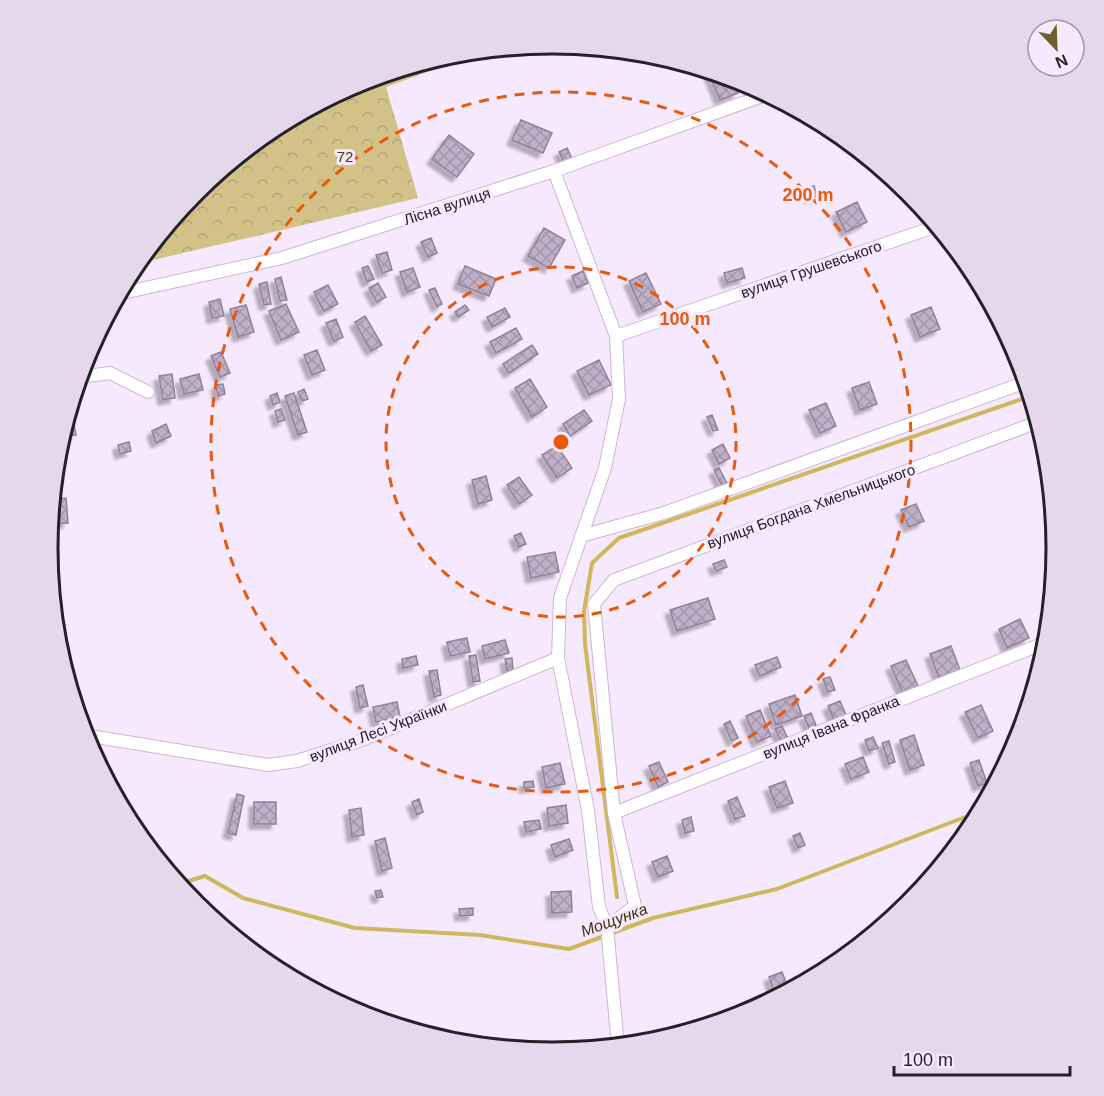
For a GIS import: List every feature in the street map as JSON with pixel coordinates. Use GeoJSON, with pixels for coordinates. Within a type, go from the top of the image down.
{"type":"FeatureCollection","features":[{"type":"Feature","properties":{"kind":"street","name":"Лісна вулиця"},"geometry":{"type":"LineString","coordinates":[[130,291],[282,258],[554,171],[755,98]]}},
{"type":"Feature","properties":{"kind":"street"},"geometry":{"type":"LineString","coordinates":[[554,171],[616,336],[619,399],[605,468],[560,598],[558,658],[588,810],[598,907],[607,927],[617,1038]]}},
{"type":"Feature","properties":{"kind":"street","name":"вулиця Грушевського"},"geometry":{"type":"LineString","coordinates":[[616,336],[929,229]]}},
{"type":"Feature","properties":{"kind":"street"},"geometry":{"type":"LineString","coordinates":[[89,376],[110,373],[148,392]]}},
{"type":"Feature","properties":{"kind":"street"},"geometry":{"type":"LineString","coordinates":[[581,536],[664,513],[1018,385]]}},
{"type":"Feature","properties":{"kind":"street","name":"вулиця Богдана Хмельницького"},"geometry":{"type":"LineString","coordinates":[[614,813],[594,604],[614,580],[1030,425]]}},
{"type":"Feature","properties":{"kind":"street","name":"вулиця Івана Франка"},"geometry":{"type":"LineString","coordinates":[[614,813],[1036,646]]}},
{"type":"Feature","properties":{"kind":"street","name":"вулиця Лесі Українки"},"geometry":{"type":"LineString","coordinates":[[96,737],[268,765],[297,761],[362,740],[558,658]]}},
{"type":"Feature","properties":{"kind":"street"},"geometry":{"type":"LineString","coordinates":[[607,927],[635,906],[614,813]]}},
{"type":"Feature","properties":{"kind":"green space","name":"72"},"geometry":{"type":"Polygon","coordinates":[[[444,66],[386,87],[418,198],[150,261],[181,222],[203,199],[251,156],[278,137],[305,120],[363,92],[393,80],[444,66]]]}},
{"type":"Feature","properties":{"kind":"building"},"geometry":{"type":"Polygon","coordinates":[[[712,80],[737,90],[738,93],[720,100],[712,80]]]}},
{"type":"Feature","properties":{"kind":"building"},"geometry":{"type":"Polygon","coordinates":[[[521,120],[552,133],[543,153],[512,140],[521,120]]]}},
{"type":"Feature","properties":{"kind":"building"},"geometry":{"type":"Polygon","coordinates":[[[449,135],[474,154],[457,177],[432,159],[449,135]]]}},
{"type":"Feature","properties":{"kind":"building"},"geometry":{"type":"Polygon","coordinates":[[[567,148],[573,161],[566,165],[559,152],[567,148]]]}},
{"type":"Feature","properties":{"kind":"building"},"geometry":{"type":"Polygon","coordinates":[[[814,186],[817,196],[810,198],[807,188],[814,186]]]}},
{"type":"Feature","properties":{"kind":"building"},"geometry":{"type":"Polygon","coordinates":[[[857,202],[867,222],[846,232],[836,212],[857,202]]]}},
{"type":"Feature","properties":{"kind":"building"},"geometry":{"type":"Polygon","coordinates":[[[544,228],[565,240],[549,268],[528,256],[544,228]]]}},
{"type":"Feature","properties":{"kind":"building"},"geometry":{"type":"Polygon","coordinates":[[[431,238],[437,253],[428,257],[421,242],[431,238]]]}},
{"type":"Feature","properties":{"kind":"building"},"geometry":{"type":"Polygon","coordinates":[[[387,252],[392,270],[382,273],[376,255],[387,252]]]}},
{"type":"Feature","properties":{"kind":"building"},"geometry":{"type":"Polygon","coordinates":[[[368,266],[374,279],[367,282],[362,268],[368,266]]]}},
{"type":"Feature","properties":{"kind":"building"},"geometry":{"type":"Polygon","coordinates":[[[465,266],[496,279],[489,296],[458,284],[465,266]]]}},
{"type":"Feature","properties":{"kind":"building"},"geometry":{"type":"Polygon","coordinates":[[[413,268],[420,287],[407,292],[400,272],[413,268]]]}},
{"type":"Feature","properties":{"kind":"building"},"geometry":{"type":"Polygon","coordinates":[[[742,268],[745,278],[727,283],[724,273],[742,268]]]}},
{"type":"Feature","properties":{"kind":"building"},"geometry":{"type":"Polygon","coordinates":[[[583,271],[588,283],[577,288],[572,276],[583,271]]]}},
{"type":"Feature","properties":{"kind":"building"},"geometry":{"type":"Polygon","coordinates":[[[646,273],[661,304],[643,312],[629,281],[646,273]]]}},
{"type":"Feature","properties":{"kind":"building"},"geometry":{"type":"Polygon","coordinates":[[[281,277],[287,300],[280,301],[275,279],[281,277]]]}},
{"type":"Feature","properties":{"kind":"building"},"geometry":{"type":"Polygon","coordinates":[[[267,282],[271,304],[264,305],[259,284],[267,282]]]}},
{"type":"Feature","properties":{"kind":"building"},"geometry":{"type":"Polygon","coordinates":[[[378,283],[386,297],[377,302],[369,288],[378,283]]]}},
{"type":"Feature","properties":{"kind":"building"},"geometry":{"type":"Polygon","coordinates":[[[328,285],[338,304],[324,311],[314,292],[328,285]]]}},
{"type":"Feature","properties":{"kind":"building"},"geometry":{"type":"Polygon","coordinates":[[[435,288],[442,304],[437,307],[429,290],[435,288]]]}},
{"type":"Feature","properties":{"kind":"building"},"geometry":{"type":"Polygon","coordinates":[[[220,299],[224,316],[212,318],[209,302],[220,299]]]}},
{"type":"Feature","properties":{"kind":"building"},"geometry":{"type":"Polygon","coordinates":[[[286,304],[299,332],[281,340],[269,311],[286,304]]]}},
{"type":"Feature","properties":{"kind":"building"},"geometry":{"type":"Polygon","coordinates":[[[246,305],[254,332],[238,337],[230,309],[246,305]]]}},
{"type":"Feature","properties":{"kind":"building"},"geometry":{"type":"Polygon","coordinates":[[[465,305],[469,310],[458,317],[455,312],[465,305]]]}},
{"type":"Feature","properties":{"kind":"building"},"geometry":{"type":"Polygon","coordinates":[[[931,307],[940,329],[920,337],[911,315],[931,307]]]}},
{"type":"Feature","properties":{"kind":"building"},"geometry":{"type":"Polygon","coordinates":[[[505,308],[510,317],[492,327],[487,317],[505,308]]]}},
{"type":"Feature","properties":{"kind":"building"},"geometry":{"type":"Polygon","coordinates":[[[365,316],[382,345],[371,351],[355,322],[365,316]]]}},
{"type":"Feature","properties":{"kind":"building"},"geometry":{"type":"Polygon","coordinates":[[[336,319],[343,337],[334,341],[326,323],[336,319]]]}},
{"type":"Feature","properties":{"kind":"building"},"geometry":{"type":"Polygon","coordinates":[[[516,328],[522,339],[496,353],[490,342],[516,328]]]}},
{"type":"Feature","properties":{"kind":"building"},"geometry":{"type":"Polygon","coordinates":[[[532,345],[538,354],[509,373],[503,364],[532,345]]]}},
{"type":"Feature","properties":{"kind":"building"},"geometry":{"type":"Polygon","coordinates":[[[317,350],[325,370],[312,375],[304,355],[317,350]]]}},
{"type":"Feature","properties":{"kind":"building"},"geometry":{"type":"Polygon","coordinates":[[[221,352],[230,373],[220,377],[211,356],[221,352]]]}},
{"type":"Feature","properties":{"kind":"building"},"geometry":{"type":"Polygon","coordinates":[[[599,360],[611,385],[589,395],[577,371],[599,360]]]}},
{"type":"Feature","properties":{"kind":"building"},"geometry":{"type":"Polygon","coordinates":[[[172,374],[175,398],[163,400],[159,376],[172,374]]]}},
{"type":"Feature","properties":{"kind":"building"},"geometry":{"type":"Polygon","coordinates":[[[199,374],[203,390],[184,394],[180,379],[199,374]]]}},
{"type":"Feature","properties":{"kind":"building"},"geometry":{"type":"Polygon","coordinates":[[[530,379],[547,407],[532,417],[515,388],[530,379]]]}},
{"type":"Feature","properties":{"kind":"building"},"geometry":{"type":"Polygon","coordinates":[[[869,382],[877,404],[860,410],[852,388],[869,382]]]}},
{"type":"Feature","properties":{"kind":"building"},"geometry":{"type":"Polygon","coordinates":[[[223,384],[225,394],[218,396],[216,385],[223,384]]]}},
{"type":"Feature","properties":{"kind":"building"},"geometry":{"type":"Polygon","coordinates":[[[304,389],[308,399],[302,401],[298,392],[304,389]]]}},
{"type":"Feature","properties":{"kind":"building"},"geometry":{"type":"Polygon","coordinates":[[[277,393],[280,402],[273,405],[270,396],[277,393]]]}},
{"type":"Feature","properties":{"kind":"building"},"geometry":{"type":"Polygon","coordinates":[[[294,393],[307,432],[298,435],[285,396],[294,393]]]}},
{"type":"Feature","properties":{"kind":"building"},"geometry":{"type":"Polygon","coordinates":[[[826,403],[836,426],[820,433],[809,410],[826,403]]]}},
{"type":"Feature","properties":{"kind":"building"},"geometry":{"type":"Polygon","coordinates":[[[281,409],[285,420],[278,422],[275,411],[281,409]]]}},
{"type":"Feature","properties":{"kind":"building"},"geometry":{"type":"Polygon","coordinates":[[[584,410],[592,421],[570,436],[563,424],[584,410]]]}},
{"type":"Feature","properties":{"kind":"building"},"geometry":{"type":"Polygon","coordinates":[[[712,415],[718,430],[713,431],[707,417],[712,415]]]}},
{"type":"Feature","properties":{"kind":"building"},"geometry":{"type":"Polygon","coordinates":[[[166,424],[171,436],[156,443],[152,431],[166,424]]]}},
{"type":"Feature","properties":{"kind":"building"},"geometry":{"type":"Polygon","coordinates":[[[74,425],[76,435],[71,436],[74,425]]]}},
{"type":"Feature","properties":{"kind":"building"},"geometry":{"type":"Polygon","coordinates":[[[129,442],[131,451],[120,454],[118,445],[129,442]]]}},
{"type":"Feature","properties":{"kind":"building"},"geometry":{"type":"Polygon","coordinates":[[[723,444],[730,458],[719,464],[712,450],[723,444]]]}},
{"type":"Feature","properties":{"kind":"building"},"geometry":{"type":"Polygon","coordinates":[[[557,446],[572,468],[557,478],[542,455],[557,446]]]}},
{"type":"Feature","properties":{"kind":"building"},"geometry":{"type":"Polygon","coordinates":[[[719,468],[729,487],[724,490],[714,470],[719,468]]]}},
{"type":"Feature","properties":{"kind":"building"},"geometry":{"type":"Polygon","coordinates":[[[486,476],[492,500],[478,504],[472,480],[486,476]]]}},
{"type":"Feature","properties":{"kind":"building"},"geometry":{"type":"Polygon","coordinates":[[[519,477],[532,495],[519,504],[507,485],[519,477]]]}},
{"type":"Feature","properties":{"kind":"building"},"geometry":{"type":"Polygon","coordinates":[[[61,498],[66,498],[68,523],[59,524],[61,498]]]}},
{"type":"Feature","properties":{"kind":"building"},"geometry":{"type":"Polygon","coordinates":[[[916,504],[924,521],[909,527],[901,510],[916,504]]]}},
{"type":"Feature","properties":{"kind":"building"},"geometry":{"type":"Polygon","coordinates":[[[521,533],[526,544],[519,547],[514,536],[521,533]]]}},
{"type":"Feature","properties":{"kind":"building"},"geometry":{"type":"Polygon","coordinates":[[[555,552],[559,572],[531,578],[527,557],[555,552]]]}},
{"type":"Feature","properties":{"kind":"building"},"geometry":{"type":"Polygon","coordinates":[[[724,560],[727,567],[716,571],[713,564],[724,560]]]}},
{"type":"Feature","properties":{"kind":"building"},"geometry":{"type":"Polygon","coordinates":[[[708,598],[715,619],[677,631],[670,610],[708,598]]]}},
{"type":"Feature","properties":{"kind":"building"},"geometry":{"type":"Polygon","coordinates":[[[1020,619],[1029,638],[1007,648],[999,629],[1020,619]]]}},
{"type":"Feature","properties":{"kind":"building"},"geometry":{"type":"Polygon","coordinates":[[[467,638],[470,652],[450,656],[447,642],[467,638]]]}},
{"type":"Feature","properties":{"kind":"building"},"geometry":{"type":"Polygon","coordinates":[[[505,640],[509,653],[485,659],[482,646],[505,640]]]}},
{"type":"Feature","properties":{"kind":"building"},"geometry":{"type":"Polygon","coordinates":[[[951,646],[960,670],[939,678],[930,654],[951,646]]]}},
{"type":"Feature","properties":{"kind":"building"},"geometry":{"type":"Polygon","coordinates":[[[476,655],[480,681],[473,682],[469,656],[476,655]]]}},
{"type":"Feature","properties":{"kind":"building"},"geometry":{"type":"Polygon","coordinates":[[[416,656],[418,665],[403,668],[402,659],[416,656]]]}},
{"type":"Feature","properties":{"kind":"building"},"geometry":{"type":"Polygon","coordinates":[[[777,657],[781,667],[760,676],[755,665],[777,657]]]}},
{"type":"Feature","properties":{"kind":"building"},"geometry":{"type":"Polygon","coordinates":[[[512,658],[513,670],[507,671],[505,659],[512,658]]]}},
{"type":"Feature","properties":{"kind":"building"},"geometry":{"type":"Polygon","coordinates":[[[906,660],[918,686],[903,693],[891,666],[906,660]]]}},
{"type":"Feature","properties":{"kind":"building"},"geometry":{"type":"Polygon","coordinates":[[[437,670],[441,695],[434,697],[429,671],[437,670]]]}},
{"type":"Feature","properties":{"kind":"building"},"geometry":{"type":"Polygon","coordinates":[[[830,677],[835,690],[828,692],[823,679],[830,677]]]}},
{"type":"Feature","properties":{"kind":"building"},"geometry":{"type":"Polygon","coordinates":[[[363,685],[368,706],[360,708],[356,687],[363,685]]]}},
{"type":"Feature","properties":{"kind":"building"},"geometry":{"type":"Polygon","coordinates":[[[795,695],[802,716],[776,725],[769,704],[795,695]]]}},
{"type":"Feature","properties":{"kind":"building"},"geometry":{"type":"Polygon","coordinates":[[[840,701],[846,715],[834,720],[828,706],[840,701]]]}},
{"type":"Feature","properties":{"kind":"building"},"geometry":{"type":"Polygon","coordinates":[[[397,702],[400,717],[376,722],[373,707],[397,702]]]}},
{"type":"Feature","properties":{"kind":"building"},"geometry":{"type":"Polygon","coordinates":[[[981,705],[993,731],[978,738],[965,712],[981,705]]]}},
{"type":"Feature","properties":{"kind":"building"},"geometry":{"type":"Polygon","coordinates":[[[760,710],[771,736],[757,742],[746,716],[760,710]]]}},
{"type":"Feature","properties":{"kind":"building"},"geometry":{"type":"Polygon","coordinates":[[[811,713],[816,725],[809,728],[804,716],[811,713]]]}},
{"type":"Feature","properties":{"kind":"building"},"geometry":{"type":"Polygon","coordinates":[[[730,721],[738,738],[732,741],[724,724],[730,721]]]}},
{"type":"Feature","properties":{"kind":"building"},"geometry":{"type":"Polygon","coordinates":[[[782,726],[788,739],[782,742],[775,729],[782,726]]]}},
{"type":"Feature","properties":{"kind":"building"},"geometry":{"type":"Polygon","coordinates":[[[914,735],[924,765],[910,770],[900,740],[914,735]]]}},
{"type":"Feature","properties":{"kind":"building"},"geometry":{"type":"Polygon","coordinates":[[[873,737],[878,748],[869,751],[865,740],[873,737]]]}},
{"type":"Feature","properties":{"kind":"building"},"geometry":{"type":"Polygon","coordinates":[[[889,741],[895,762],[889,764],[882,743],[889,741]]]}},
{"type":"Feature","properties":{"kind":"building"},"geometry":{"type":"Polygon","coordinates":[[[863,757],[869,772],[851,779],[845,764],[863,757]]]}},
{"type":"Feature","properties":{"kind":"building"},"geometry":{"type":"Polygon","coordinates":[[[979,760],[986,783],[978,786],[970,763],[979,760]]]}},
{"type":"Feature","properties":{"kind":"building"},"geometry":{"type":"Polygon","coordinates":[[[659,762],[668,782],[658,787],[649,766],[659,762]]]}},
{"type":"Feature","properties":{"kind":"building"},"geometry":{"type":"Polygon","coordinates":[[[560,763],[565,784],[546,788],[542,767],[560,763]]]}},
{"type":"Feature","properties":{"kind":"building"},"geometry":{"type":"Polygon","coordinates":[[[533,781],[534,787],[524,788],[524,782],[533,781]]]}},
{"type":"Feature","properties":{"kind":"building"},"geometry":{"type":"Polygon","coordinates":[[[785,781],[793,803],[777,808],[769,787],[785,781]]]}},
{"type":"Feature","properties":{"kind":"building"},"geometry":{"type":"Polygon","coordinates":[[[237,794],[244,796],[236,835],[228,833],[237,794]]]}},
{"type":"Feature","properties":{"kind":"building"},"geometry":{"type":"Polygon","coordinates":[[[737,797],[745,816],[735,819],[728,801],[737,797]]]}},
{"type":"Feature","properties":{"kind":"building"},"geometry":{"type":"Polygon","coordinates":[[[419,799],[423,812],[417,815],[412,802],[419,799]]]}},
{"type":"Feature","properties":{"kind":"building"},"geometry":{"type":"Polygon","coordinates":[[[254,802],[276,802],[276,824],[254,824],[254,802]]]}},
{"type":"Feature","properties":{"kind":"building"},"geometry":{"type":"Polygon","coordinates":[[[566,805],[568,823],[549,826],[547,808],[566,805]]]}},
{"type":"Feature","properties":{"kind":"building"},"geometry":{"type":"Polygon","coordinates":[[[361,808],[364,835],[352,837],[349,810],[361,808]]]}},
{"type":"Feature","properties":{"kind":"building"},"geometry":{"type":"Polygon","coordinates":[[[691,817],[694,831],[685,833],[682,820],[691,817]]]}},
{"type":"Feature","properties":{"kind":"building"},"geometry":{"type":"Polygon","coordinates":[[[539,820],[541,829],[526,832],[524,822],[539,820]]]}},
{"type":"Feature","properties":{"kind":"building"},"geometry":{"type":"Polygon","coordinates":[[[800,833],[805,845],[798,848],[793,836],[800,833]]]}},
{"type":"Feature","properties":{"kind":"building"},"geometry":{"type":"Polygon","coordinates":[[[385,838],[392,868],[382,871],[375,841],[385,838]]]}},
{"type":"Feature","properties":{"kind":"building"},"geometry":{"type":"Polygon","coordinates":[[[569,839],[573,850],[555,857],[551,845],[569,839]]]}},
{"type":"Feature","properties":{"kind":"building"},"geometry":{"type":"Polygon","coordinates":[[[667,856],[673,871],[658,877],[652,862],[667,856]]]}},
{"type":"Feature","properties":{"kind":"building"},"geometry":{"type":"Polygon","coordinates":[[[381,890],[383,897],[377,898],[375,891],[381,890]]]}},
{"type":"Feature","properties":{"kind":"building"},"geometry":{"type":"Polygon","coordinates":[[[571,891],[572,912],[552,913],[551,892],[571,891]]]}},
{"type":"Feature","properties":{"kind":"building"},"geometry":{"type":"Polygon","coordinates":[[[473,908],[473,915],[460,916],[459,909],[473,908]]]}},
{"type":"Feature","properties":{"kind":"building"},"geometry":{"type":"Polygon","coordinates":[[[782,972],[786,983],[773,989],[769,977],[782,972]]]}},
{"type":"Feature","properties":{"kind":"waterway"},"geometry":{"type":"LineString","coordinates":[[617,897],[585,644],[584,611],[592,563],[619,538],[1023,399]]}},
{"type":"Feature","properties":{"kind":"waterway","name":"Мощунка"},"geometry":{"type":"LineString","coordinates":[[188,881],[205,876],[243,898],[355,928],[480,935],[569,949],[653,918],[777,889],[966,817]]}}]}
